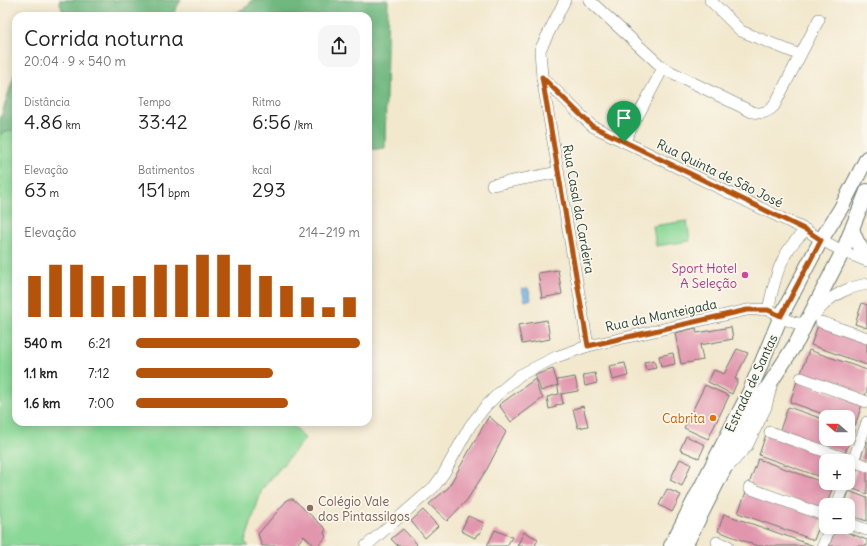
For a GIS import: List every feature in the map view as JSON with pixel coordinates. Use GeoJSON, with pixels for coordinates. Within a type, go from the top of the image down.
{"type":"FeatureCollection","features":[{"type":"Feature","properties":{"kind":"main road","name":"Estrada de Santas"},"geometry":{"type":"LineString","coordinates":[[671,546],[750,393],[775,313],[841,208],[867,158]]}},
{"type":"Feature","properties":{"kind":"main road","name":"Estrada de Santas"},"geometry":{"type":"LineString","coordinates":[[685,546],[758,402],[798,340],[814,321],[867,191]]}},
{"type":"Feature","properties":{"kind":"main road"},"geometry":{"type":"LineString","coordinates":[[852,228],[856,241],[867,256]]}},
{"type":"Feature","properties":{"kind":"street"},"geometry":{"type":"LineString","coordinates":[[542,77],[540,50],[565,0]]}},
{"type":"Feature","properties":{"kind":"street"},"geometry":{"type":"LineString","coordinates":[[589,0],[663,68],[752,112],[759,113],[768,112],[774,106],[819,19]]}},
{"type":"Feature","properties":{"kind":"street"},"geometry":{"type":"LineString","coordinates":[[710,0],[741,31],[800,55]]}},
{"type":"Feature","properties":{"kind":"street"},"geometry":{"type":"LineString","coordinates":[[624,142],[663,68]]}},
{"type":"Feature","properties":{"kind":"street","name":"Rua Quinta de São José"},"geometry":{"type":"LineString","coordinates":[[542,77],[592,126],[806,230],[821,240],[843,251],[867,261]]}},
{"type":"Feature","properties":{"kind":"street","name":"Rua Casal da Cardeira"},"geometry":{"type":"LineString","coordinates":[[542,77],[588,346]]}},
{"type":"Feature","properties":{"kind":"street"},"geometry":{"type":"LineString","coordinates":[[492,185],[559,172]]}},
{"type":"Feature","properties":{"kind":"street"},"geometry":{"type":"LineString","coordinates":[[806,230],[789,247],[777,271],[775,313],[795,322],[800,323],[814,321],[867,338]]}},
{"type":"Feature","properties":{"kind":"street"},"geometry":{"type":"LineString","coordinates":[[814,321],[824,304],[836,295],[849,288],[867,284]]}},
{"type":"Feature","properties":{"kind":"street","name":"Rua da Manteigada"},"geometry":{"type":"LineString","coordinates":[[366,546],[434,486],[444,473],[470,426],[485,407],[520,375],[539,364],[588,346],[747,310],[775,313]]}},
{"type":"Feature","properties":{"kind":"street"},"geometry":{"type":"LineString","coordinates":[[801,378],[867,402]]}},
{"type":"Feature","properties":{"kind":"street"},"geometry":{"type":"LineString","coordinates":[[855,455],[867,422]]}},
{"type":"Feature","properties":{"kind":"street"},"geometry":{"type":"LineString","coordinates":[[770,432],[833,454]]}},
{"type":"Feature","properties":{"kind":"street"},"geometry":{"type":"LineString","coordinates":[[855,462],[867,466]]}},
{"type":"Feature","properties":{"kind":"street"},"geometry":{"type":"LineString","coordinates":[[749,488],[819,513]]}},
{"type":"Feature","properties":{"kind":"street"},"geometry":{"type":"LineString","coordinates":[[855,526],[867,530]]}},
{"type":"Feature","properties":{"kind":"street"},"geometry":{"type":"LineString","coordinates":[[823,546],[827,534]]}},
{"type":"Feature","properties":{"kind":"green space"},"geometry":{"type":"Polygon","coordinates":[[[59,0],[181,0],[174,12],[63,12],[59,0]]]}},
{"type":"Feature","properties":{"kind":"green space"},"geometry":{"type":"Polygon","coordinates":[[[252,0],[388,0],[385,148],[372,150],[372,12],[237,12],[248,6],[252,0]]]}},
{"type":"Feature","properties":{"kind":"green space"},"geometry":{"type":"Polygon","coordinates":[[[12,82],[12,130],[0,134],[0,120],[12,82]]]}},
{"type":"Feature","properties":{"kind":"green space"},"geometry":{"type":"Polygon","coordinates":[[[12,130],[12,426],[294,426],[305,439],[262,489],[245,542],[249,546],[0,546],[0,134],[12,130]]]}},
{"type":"Feature","properties":{"kind":"green space"},"geometry":{"type":"Polygon","coordinates":[[[687,221],[690,241],[656,246],[653,226],[687,221]]]}},
{"type":"Feature","properties":{"kind":"water"},"geometry":{"type":"Polygon","coordinates":[[[528,288],[531,299],[525,301],[522,289],[528,288]]]}},
{"type":"Feature","properties":{"kind":"building"},"geometry":{"type":"Polygon","coordinates":[[[558,270],[562,294],[542,298],[538,273],[558,270]]]}},
{"type":"Feature","properties":{"kind":"building"},"geometry":{"type":"Polygon","coordinates":[[[862,303],[867,305],[867,328],[855,324],[862,303]]]}},
{"type":"Feature","properties":{"kind":"building"},"geometry":{"type":"Polygon","coordinates":[[[547,320],[550,339],[522,344],[518,325],[547,320]]]}},
{"type":"Feature","properties":{"kind":"building"},"geometry":{"type":"Polygon","coordinates":[[[818,325],[867,342],[867,365],[811,345],[818,325]]]}},
{"type":"Feature","properties":{"kind":"building"},"geometry":{"type":"Polygon","coordinates":[[[731,327],[733,339],[700,345],[703,360],[681,364],[675,333],[696,328],[697,333],[731,327]]]}},
{"type":"Feature","properties":{"kind":"building"},"geometry":{"type":"Polygon","coordinates":[[[737,349],[748,353],[735,379],[738,380],[732,394],[708,382],[714,370],[724,374],[737,349]]]}},
{"type":"Feature","properties":{"kind":"building"},"geometry":{"type":"Polygon","coordinates":[[[809,350],[867,370],[867,391],[865,396],[801,373],[809,350]]]}},
{"type":"Feature","properties":{"kind":"building"},"geometry":{"type":"Polygon","coordinates":[[[673,353],[675,364],[661,367],[659,356],[673,353]]]}},
{"type":"Feature","properties":{"kind":"building"},"geometry":{"type":"Polygon","coordinates":[[[654,360],[656,368],[646,370],[644,362],[654,360]]]}},
{"type":"Feature","properties":{"kind":"building"},"geometry":{"type":"Polygon","coordinates":[[[625,363],[628,376],[612,380],[609,366],[625,363]]]}},
{"type":"Feature","properties":{"kind":"building"},"geometry":{"type":"Polygon","coordinates":[[[553,369],[558,385],[541,391],[535,375],[553,369]]]}},
{"type":"Feature","properties":{"kind":"building"},"geometry":{"type":"Polygon","coordinates":[[[595,373],[597,383],[585,386],[583,375],[595,373]]]}},
{"type":"Feature","properties":{"kind":"building"},"geometry":{"type":"Polygon","coordinates":[[[575,377],[578,391],[561,394],[563,404],[555,405],[556,407],[549,409],[547,397],[559,394],[557,380],[575,377]]]}},
{"type":"Feature","properties":{"kind":"building"},"geometry":{"type":"Polygon","coordinates":[[[535,379],[539,392],[543,398],[511,422],[499,405],[535,379]]]}},
{"type":"Feature","properties":{"kind":"building"},"geometry":{"type":"Polygon","coordinates":[[[797,381],[862,404],[855,426],[855,410],[819,410],[819,413],[790,402],[797,381]]]}},
{"type":"Feature","properties":{"kind":"building"},"geometry":{"type":"Polygon","coordinates":[[[705,385],[729,396],[708,439],[684,428],[705,385]]]}},
{"type":"Feature","properties":{"kind":"building"},"geometry":{"type":"Polygon","coordinates":[[[583,406],[588,426],[578,428],[573,409],[583,406]]]}},
{"type":"Feature","properties":{"kind":"building"},"geometry":{"type":"Polygon","coordinates":[[[788,407],[819,418],[819,444],[780,430],[788,407]]]}},
{"type":"Feature","properties":{"kind":"building"},"geometry":{"type":"Polygon","coordinates":[[[489,416],[506,432],[487,469],[467,500],[447,521],[429,504],[448,488],[489,416]]]}},
{"type":"Feature","properties":{"kind":"building"},"geometry":{"type":"Polygon","coordinates":[[[766,434],[822,454],[819,454],[819,476],[759,455],[766,434]]]}},
{"type":"Feature","properties":{"kind":"building"},"geometry":{"type":"Polygon","coordinates":[[[686,436],[705,445],[699,458],[680,450],[686,436]]]}},
{"type":"Feature","properties":{"kind":"building"},"geometry":{"type":"Polygon","coordinates":[[[867,441],[867,461],[860,459],[867,441]]]}},
{"type":"Feature","properties":{"kind":"building"},"geometry":{"type":"Polygon","coordinates":[[[825,446],[848,446],[845,453],[825,446]]]}},
{"type":"Feature","properties":{"kind":"building"},"geometry":{"type":"Polygon","coordinates":[[[680,459],[691,464],[682,486],[670,480],[680,459]]]}},
{"type":"Feature","properties":{"kind":"building"},"geometry":{"type":"Polygon","coordinates":[[[758,459],[819,481],[819,490],[832,490],[829,498],[819,498],[819,508],[749,484],[758,459]]]}},
{"type":"Feature","properties":{"kind":"building"},"geometry":{"type":"Polygon","coordinates":[[[858,467],[867,470],[867,494],[855,490],[855,475],[858,467]]]}},
{"type":"Feature","properties":{"kind":"building"},"geometry":{"type":"Polygon","coordinates":[[[667,489],[681,495],[672,512],[659,505],[667,489]]]}},
{"type":"Feature","properties":{"kind":"building"},"geometry":{"type":"Polygon","coordinates":[[[849,491],[867,498],[867,521],[855,517],[855,498],[846,498],[849,491]]]}},
{"type":"Feature","properties":{"kind":"building"},"geometry":{"type":"Polygon","coordinates":[[[746,492],[819,517],[819,526],[814,540],[738,513],[746,492]]]}},
{"type":"Feature","properties":{"kind":"building"},"geometry":{"type":"Polygon","coordinates":[[[288,499],[293,499],[326,529],[324,533],[326,537],[318,546],[315,546],[304,536],[297,544],[300,546],[262,546],[258,534],[288,499]]]}},
{"type":"Feature","properties":{"kind":"building"},"geometry":{"type":"Polygon","coordinates":[[[423,510],[438,526],[425,538],[411,521],[423,510]]]}},
{"type":"Feature","properties":{"kind":"building"},"geometry":{"type":"Polygon","coordinates":[[[724,514],[814,546],[758,546],[752,544],[718,531],[724,514]]]}},
{"type":"Feature","properties":{"kind":"building"},"geometry":{"type":"Polygon","coordinates":[[[468,516],[484,523],[480,534],[477,534],[475,538],[461,531],[468,516]]]}},
{"type":"Feature","properties":{"kind":"building"},"geometry":{"type":"Polygon","coordinates":[[[403,529],[417,544],[415,546],[398,546],[391,539],[403,529]]]}},
{"type":"Feature","properties":{"kind":"building"},"geometry":{"type":"Polygon","coordinates":[[[495,530],[512,537],[507,546],[487,546],[495,530]]]}},
{"type":"Feature","properties":{"kind":"building"},"geometry":{"type":"Polygon","coordinates":[[[524,532],[538,539],[535,546],[517,546],[524,532]]]}},
{"type":"Feature","properties":{"kind":"building"},"geometry":{"type":"Polygon","coordinates":[[[834,534],[852,534],[867,540],[867,546],[829,546],[834,534]]]}},
{"type":"Feature","properties":{"kind":"place","name":"Sport Hotel A Seleção"},"geometry":{"type":"Point","coordinates":[745,275]}},
{"type":"Feature","properties":{"kind":"place","name":"Cabrita"},"geometry":{"type":"Point","coordinates":[713,418]}},
{"type":"Feature","properties":{"kind":"place","name":"Colégio Vale dos Pintassilgos"},"geometry":{"type":"Point","coordinates":[310,508]}},
{"type":"Feature","properties":{"kind":"route"},"geometry":{"type":"LineString","coordinates":[[542,77],[592,126],[624,142],[806,230],[821,240],[781,316],[768,310],[747,310],[588,346],[542,77]]}}]}
